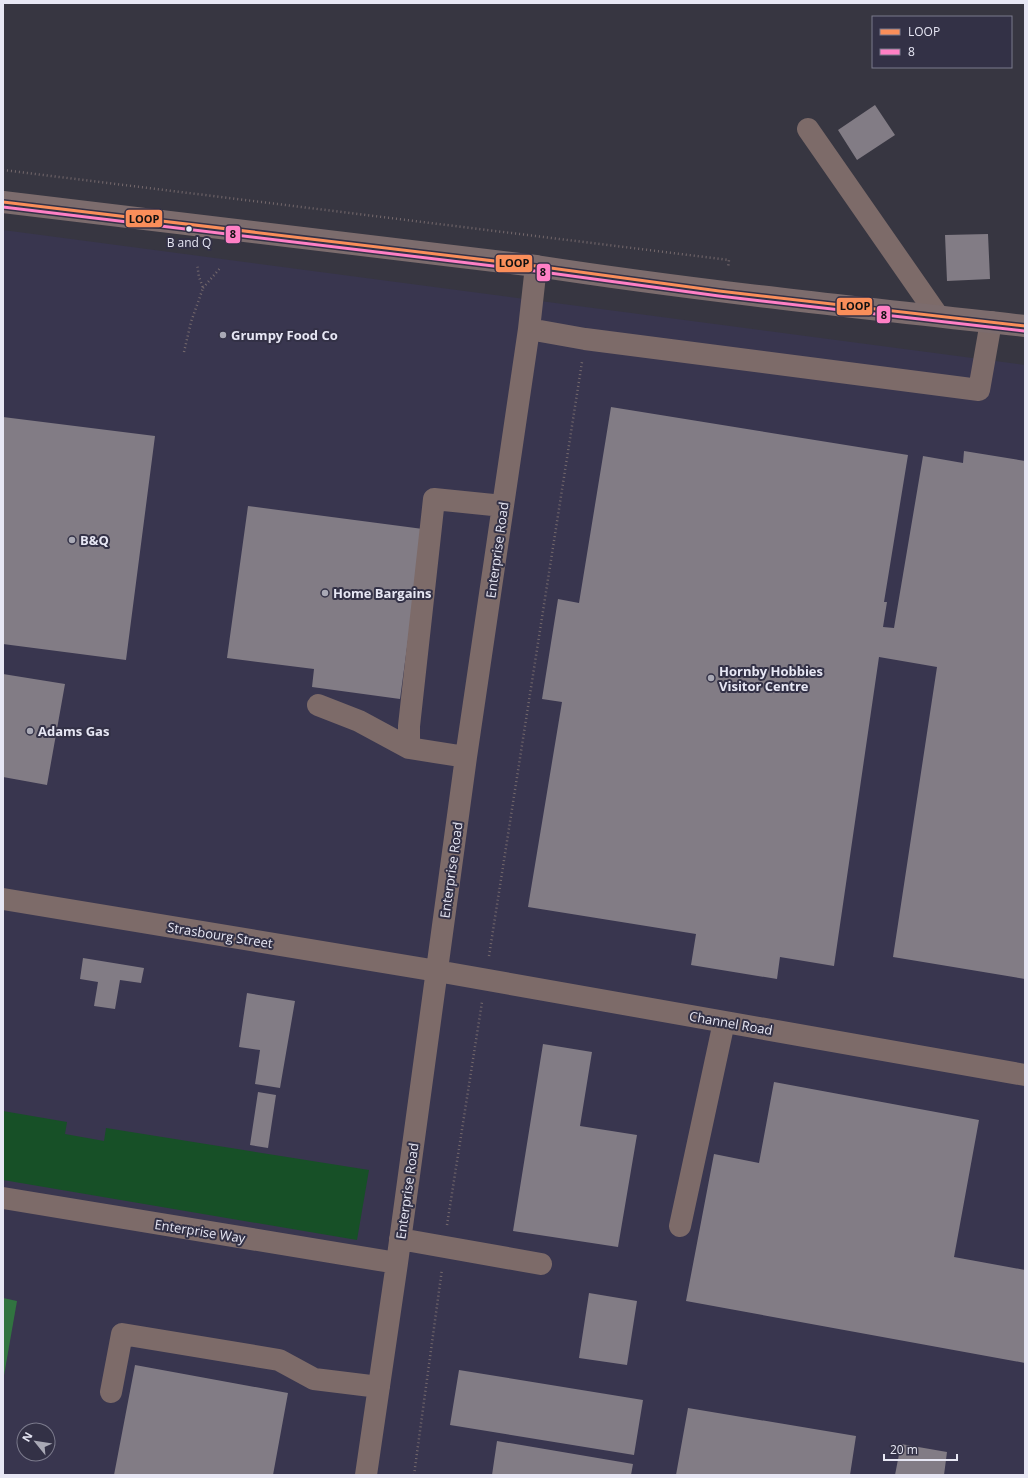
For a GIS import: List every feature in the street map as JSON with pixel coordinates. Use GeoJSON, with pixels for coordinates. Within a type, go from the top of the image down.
{"type":"FeatureCollection","features":[{"type":"Feature","properties":{"kind":"main road"},"geometry":{"type":"LineString","coordinates":[[3,202],[536,266],[724,292],[1025,326]]}},
{"type":"Feature","properties":{"kind":"street"},"geometry":{"type":"LineString","coordinates":[[808,129],[938,316]]}},
{"type":"Feature","properties":{"kind":"street","name":"Enterprise Road"},"geometry":{"type":"LineString","coordinates":[[366,1475],[397,1263],[466,757],[529,329],[536,266]]}},
{"type":"Feature","properties":{"kind":"street"},"geometry":{"type":"LineString","coordinates":[[529,329],[585,339],[979,390],[991,322]]}},
{"type":"Feature","properties":{"kind":"street"},"geometry":{"type":"LineString","coordinates":[[409,748],[409,726],[434,499],[503,506]]}},
{"type":"Feature","properties":{"kind":"street"},"geometry":{"type":"LineString","coordinates":[[318,705],[360,721],[409,748],[466,757]]}},
{"type":"Feature","properties":{"kind":"street","name":"Strasbourg Street"},"geometry":{"type":"LineString","coordinates":[[3,899],[437,971]]}},
{"type":"Feature","properties":{"kind":"street","name":"Channel Road"},"geometry":{"type":"LineString","coordinates":[[437,971],[1025,1075]]}},
{"type":"Feature","properties":{"kind":"street"},"geometry":{"type":"LineString","coordinates":[[680,1226],[724,1022]]}},
{"type":"Feature","properties":{"kind":"street","name":"Enterprise Way"},"geometry":{"type":"LineString","coordinates":[[3,1198],[397,1263]]}},
{"type":"Feature","properties":{"kind":"street"},"geometry":{"type":"LineString","coordinates":[[400,1239],[541,1264]]}},
{"type":"Feature","properties":{"kind":"street"},"geometry":{"type":"LineString","coordinates":[[111,1392],[122,1334],[279,1360],[314,1379],[379,1387]]}},
{"type":"Feature","properties":{"kind":"path"},"geometry":{"type":"LineString","coordinates":[[3,170],[729,260],[724,292]]}},
{"type":"Feature","properties":{"kind":"path"},"geometry":{"type":"LineString","coordinates":[[197,264],[203,288]]}},
{"type":"Feature","properties":{"kind":"path"},"geometry":{"type":"LineString","coordinates":[[184,352],[191,322],[203,288],[221,267]]}},
{"type":"Feature","properties":{"kind":"path"},"geometry":{"type":"LineString","coordinates":[[414,1475],[444,1247],[585,339]]}},
{"type":"Feature","properties":{"kind":"shaded area"},"geometry":{"type":"Polygon","coordinates":[[[3,230],[1025,365],[1025,1475],[3,1475],[3,230]]]}},
{"type":"Feature","properties":{"kind":"green space"},"geometry":{"type":"Polygon","coordinates":[[[3,1111],[67,1122],[65,1134],[104,1141],[106,1128],[369,1170],[357,1240],[3,1180],[3,1111]]]}},
{"type":"Feature","properties":{"kind":"green space"},"geometry":{"type":"Polygon","coordinates":[[[3,1298],[17,1301],[3,1381],[3,1298]]]}},
{"type":"Feature","properties":{"kind":"building"},"geometry":{"type":"Polygon","coordinates":[[[875,105],[895,135],[857,160],[838,130],[875,105]]]}},
{"type":"Feature","properties":{"kind":"building"},"geometry":{"type":"Polygon","coordinates":[[[988,234],[990,279],[947,281],[945,235],[988,234]]]}},
{"type":"Feature","properties":{"kind":"building","name":"Hornby Hobbies Visitor Centre"},"geometry":{"type":"Polygon","coordinates":[[[611,407],[908,455],[884,602],[887,602],[883,627],[894,628],[923,456],[963,463],[964,451],[1025,461],[1025,979],[893,957],[937,667],[879,657],[834,966],[780,957],[777,979],[691,965],[696,934],[528,907],[562,702],[542,699],[558,599],[579,603],[611,407]]]}},
{"type":"Feature","properties":{"kind":"building","name":"B&Q"},"geometry":{"type":"Polygon","coordinates":[[[3,417],[155,436],[126,660],[3,644],[3,417]]]}},
{"type":"Feature","properties":{"kind":"building","name":"Home Bargains"},"geometry":{"type":"Polygon","coordinates":[[[248,506],[423,529],[400,699],[312,687],[314,669],[227,658],[248,506]]]}},
{"type":"Feature","properties":{"kind":"building","name":"Adams Gas"},"geometry":{"type":"Polygon","coordinates":[[[3,674],[65,684],[47,785],[3,777],[3,674]]]}},
{"type":"Feature","properties":{"kind":"building"},"geometry":{"type":"Polygon","coordinates":[[[83,958],[144,968],[141,983],[120,980],[115,1009],[94,1006],[98,982],[80,979],[83,958]]]}},
{"type":"Feature","properties":{"kind":"building"},"geometry":{"type":"Polygon","coordinates":[[[247,993],[295,1001],[280,1088],[255,1084],[260,1050],[239,1047],[247,993]]]}},
{"type":"Feature","properties":{"kind":"building"},"geometry":{"type":"Polygon","coordinates":[[[543,1044],[592,1052],[580,1126],[637,1135],[618,1247],[513,1231],[543,1044]]]}},
{"type":"Feature","properties":{"kind":"building"},"geometry":{"type":"Polygon","coordinates":[[[774,1082],[979,1120],[954,1257],[1025,1270],[1025,1363],[686,1301],[714,1154],[759,1163],[774,1082]]]}},
{"type":"Feature","properties":{"kind":"building"},"geometry":{"type":"Polygon","coordinates":[[[258,1092],[276,1095],[268,1148],[250,1145],[258,1092]]]}},
{"type":"Feature","properties":{"kind":"building"},"geometry":{"type":"Polygon","coordinates":[[[589,1293],[637,1301],[627,1365],[579,1358],[589,1293]]]}},
{"type":"Feature","properties":{"kind":"building"},"geometry":{"type":"Polygon","coordinates":[[[135,1365],[288,1393],[273,1475],[114,1475],[135,1365]]]}},
{"type":"Feature","properties":{"kind":"building"},"geometry":{"type":"Polygon","coordinates":[[[459,1370],[643,1400],[634,1455],[450,1425],[459,1370]]]}},
{"type":"Feature","properties":{"kind":"building"},"geometry":{"type":"Polygon","coordinates":[[[688,1408],[856,1436],[850,1475],[676,1475],[688,1408]]]}},
{"type":"Feature","properties":{"kind":"building"},"geometry":{"type":"Polygon","coordinates":[[[497,1441],[633,1464],[631,1475],[492,1475],[497,1441]]]}},
{"type":"Feature","properties":{"kind":"building"},"geometry":{"type":"Polygon","coordinates":[[[901,1444],[947,1452],[944,1475],[895,1475],[901,1444]]]}},
{"type":"Feature","properties":{"kind":"transit line","name":"LOOP"},"geometry":{"type":"LineString","coordinates":[[3,202],[536,266],[719,291],[1025,326]]}},
{"type":"Feature","properties":{"kind":"transit line","name":"8"},"geometry":{"type":"LineString","coordinates":[[3,207],[535,271],[719,296],[1024,331]]}},
{"type":"Feature","properties":{"kind":"place","name":"B and Q"},"geometry":{"type":"Point","coordinates":[189,229]}},
{"type":"Feature","properties":{"kind":"place","name":"Grumpy Food Co"},"geometry":{"type":"Point","coordinates":[223,335]}},
{"type":"Feature","properties":{"kind":"place","name":"B&Q"},"geometry":{"type":"Point","coordinates":[72,540]}},
{"type":"Feature","properties":{"kind":"place","name":"Home Bargains"},"geometry":{"type":"Point","coordinates":[325,593]}},
{"type":"Feature","properties":{"kind":"place","name":"Hornby Hobbies Visitor Centre"},"geometry":{"type":"Point","coordinates":[711,678]}},
{"type":"Feature","properties":{"kind":"place","name":"Adams Gas"},"geometry":{"type":"Point","coordinates":[30,731]}}]}
